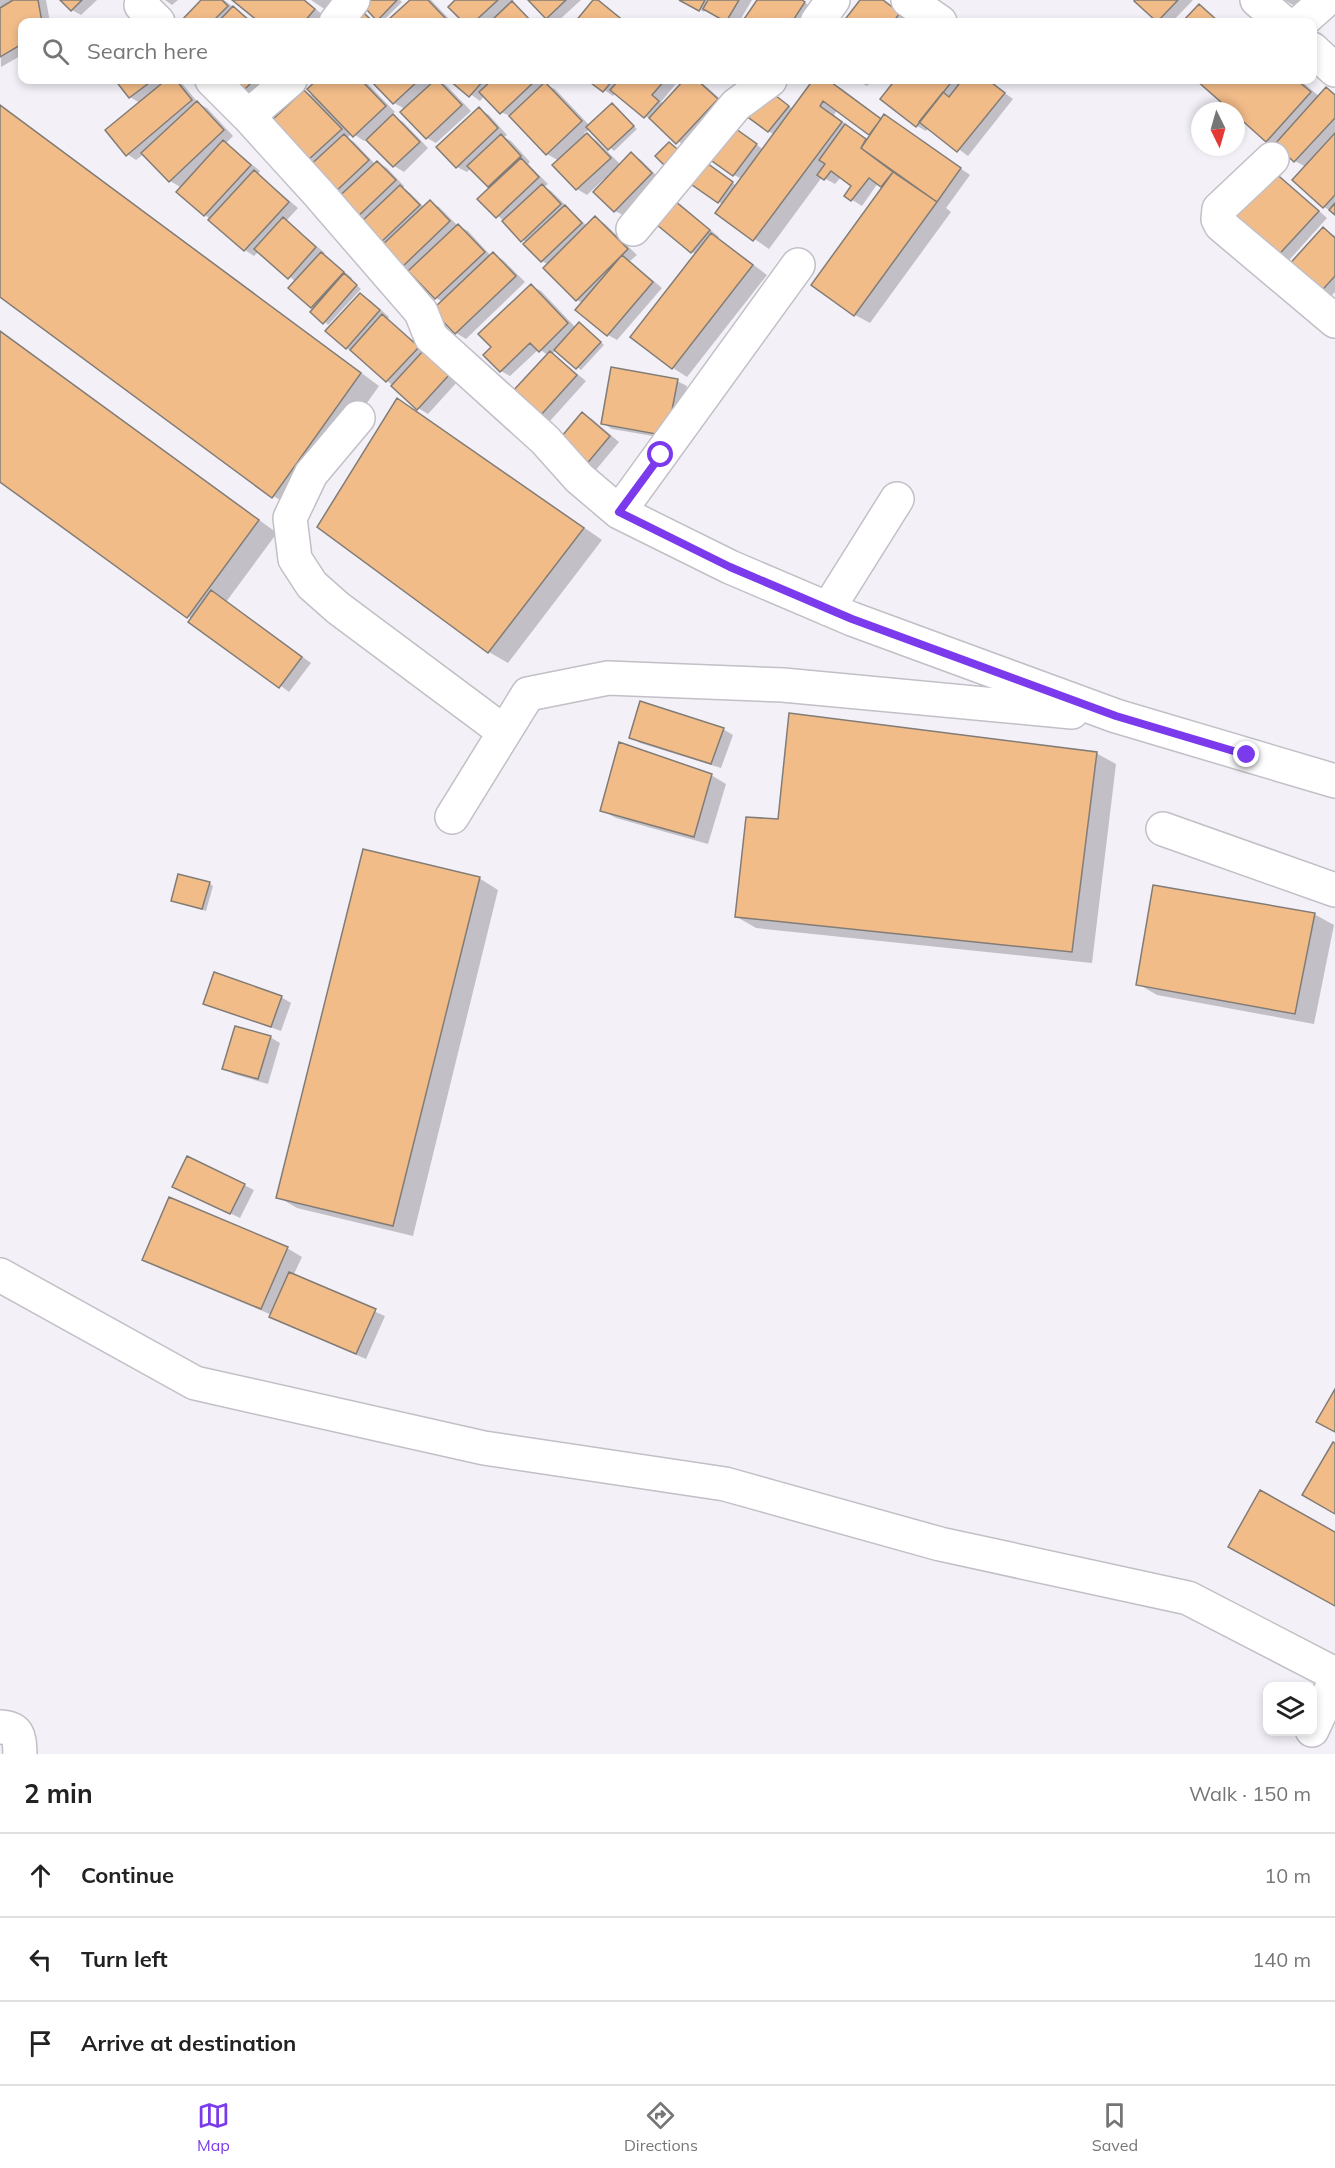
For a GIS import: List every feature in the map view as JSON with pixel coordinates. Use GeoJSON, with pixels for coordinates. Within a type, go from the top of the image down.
{"type":"FeatureCollection","features":[{"type":"Feature","properties":{"kind":"street"},"geometry":{"type":"LineString","coordinates":[[339,18],[353,0]]}},
{"type":"Feature","properties":{"kind":"street"},"geometry":{"type":"LineString","coordinates":[[820,18],[832,0]]}},
{"type":"Feature","properties":{"kind":"street"},"geometry":{"type":"LineString","coordinates":[[908,0],[933,18]]}},
{"type":"Feature","properties":{"kind":"street"},"geometry":{"type":"LineString","coordinates":[[1257,0],[1278,18]]}},
{"type":"Feature","properties":{"kind":"street"},"geometry":{"type":"LineString","coordinates":[[1306,18],[1326,0]]}},
{"type":"Feature","properties":{"kind":"street"},"geometry":{"type":"LineString","coordinates":[[1317,54],[1335,70]]}},
{"type":"Feature","properties":{"kind":"street"},"geometry":{"type":"LineString","coordinates":[[216,84],[318,193],[421,312],[431,337],[545,440],[579,478],[619,512],[730,567],[828,609],[1116,716],[1335,781]]}},
{"type":"Feature","properties":{"kind":"street"},"geometry":{"type":"LineString","coordinates":[[248,116],[285,84]]}},
{"type":"Feature","properties":{"kind":"street"},"geometry":{"type":"LineString","coordinates":[[633,229],[736,105],[765,84]]}},
{"type":"Feature","properties":{"kind":"street"},"geometry":{"type":"LineString","coordinates":[[1272,159],[1219,209],[1218,219],[1221,225],[1335,321]]}},
{"type":"Feature","properties":{"kind":"street"},"geometry":{"type":"LineString","coordinates":[[619,512],[798,265]]}},
{"type":"Feature","properties":{"kind":"street"},"geometry":{"type":"LineString","coordinates":[[358,418],[311,474],[290,518],[295,559],[312,585],[338,608],[503,731]]}},
{"type":"Feature","properties":{"kind":"street"},"geometry":{"type":"LineString","coordinates":[[828,609],[897,499]]}},
{"type":"Feature","properties":{"kind":"street"},"geometry":{"type":"LineString","coordinates":[[452,817],[503,731],[528,694],[608,678],[783,685],[1116,716]]}},
{"type":"Feature","properties":{"kind":"street"},"geometry":{"type":"LineString","coordinates":[[1163,829],[1335,890]]}},
{"type":"Feature","properties":{"kind":"street"},"geometry":{"type":"LineString","coordinates":[[0,1275],[195,1383],[484,1448],[724,1485],[940,1544],[1188,1598],[1335,1674]]}},
{"type":"Feature","properties":{"kind":"street"},"geometry":{"type":"LineString","coordinates":[[1317,1720],[1335,1681]]}},
{"type":"Feature","properties":{"kind":"street"},"geometry":{"type":"LineString","coordinates":[[0,1727],[10,1727],[16,1732],[20,1738],[20,1754]]}},
{"type":"Feature","properties":{"kind":"street"},"geometry":{"type":"LineString","coordinates":[[1301,1754],[1310,1736]]}},
{"type":"Feature","properties":{"kind":"building"},"geometry":{"type":"Polygon","coordinates":[[[13,0],[38,0],[41,18],[18,18],[18,46],[0,57],[0,8],[13,0]]]}},
{"type":"Feature","properties":{"kind":"building"},"geometry":{"type":"Polygon","coordinates":[[[60,0],[82,0],[71,11],[60,0]]]}},
{"type":"Feature","properties":{"kind":"building"},"geometry":{"type":"Polygon","coordinates":[[[201,0],[222,0],[228,6],[216,18],[184,18],[201,0]]]}},
{"type":"Feature","properties":{"kind":"building"},"geometry":{"type":"Polygon","coordinates":[[[232,0],[304,0],[315,9],[307,18],[254,18],[232,0]]]}},
{"type":"Feature","properties":{"kind":"building"},"geometry":{"type":"Polygon","coordinates":[[[358,0],[397,0],[380,18],[374,18],[358,0]]]}},
{"type":"Feature","properties":{"kind":"building"},"geometry":{"type":"Polygon","coordinates":[[[410,0],[428,0],[445,18],[390,18],[410,0]]]}},
{"type":"Feature","properties":{"kind":"building"},"geometry":{"type":"Polygon","coordinates":[[[455,0],[498,0],[478,18],[459,18],[448,7],[455,0]]]}},
{"type":"Feature","properties":{"kind":"building"},"geometry":{"type":"Polygon","coordinates":[[[528,0],[566,0],[547,18],[528,0]]]}},
{"type":"Feature","properties":{"kind":"building"},"geometry":{"type":"Polygon","coordinates":[[[593,0],[598,0],[620,18],[578,18],[593,0]]]}},
{"type":"Feature","properties":{"kind":"building"},"geometry":{"type":"Polygon","coordinates":[[[679,0],[705,0],[699,11],[679,0]]]}},
{"type":"Feature","properties":{"kind":"building"},"geometry":{"type":"Polygon","coordinates":[[[708,0],[739,0],[728,18],[719,18],[703,9],[708,0]]]}},
{"type":"Feature","properties":{"kind":"building"},"geometry":{"type":"Polygon","coordinates":[[[757,0],[802,0],[805,2],[795,18],[745,18],[757,0]]]}},
{"type":"Feature","properties":{"kind":"building"},"geometry":{"type":"Polygon","coordinates":[[[860,0],[883,0],[900,13],[896,18],[846,18],[860,0]]]}},
{"type":"Feature","properties":{"kind":"building"},"geometry":{"type":"Polygon","coordinates":[[[1178,0],[1161,18],[1153,18],[1134,1],[1178,0]]]}},
{"type":"Feature","properties":{"kind":"building"},"geometry":{"type":"Polygon","coordinates":[[[512,1],[528,18],[494,18],[512,1]]]}},
{"type":"Feature","properties":{"kind":"building"},"geometry":{"type":"Polygon","coordinates":[[[1199,4],[1215,18],[1186,18],[1199,4]]]}},
{"type":"Feature","properties":{"kind":"building"},"geometry":{"type":"Polygon","coordinates":[[[233,6],[246,18],[222,18],[233,6]]]}},
{"type":"Feature","properties":{"kind":"building"},"geometry":{"type":"Polygon","coordinates":[[[362,11],[369,18],[355,18],[362,11]]]}},
{"type":"Feature","properties":{"kind":"building"},"geometry":{"type":"Polygon","coordinates":[[[118,84],[148,84],[129,98],[118,84]]]}},
{"type":"Feature","properties":{"kind":"building"},"geometry":{"type":"Polygon","coordinates":[[[161,84],[179,84],[192,100],[126,156],[105,130],[161,84]]]}},
{"type":"Feature","properties":{"kind":"building"},"geometry":{"type":"Polygon","coordinates":[[[231,84],[250,84],[241,93],[231,84]]]}},
{"type":"Feature","properties":{"kind":"building"},"geometry":{"type":"Polygon","coordinates":[[[313,84],[365,84],[386,106],[353,137],[307,89],[313,84]]]}},
{"type":"Feature","properties":{"kind":"building"},"geometry":{"type":"Polygon","coordinates":[[[374,84],[415,84],[393,104],[374,84]]]}},
{"type":"Feature","properties":{"kind":"building"},"geometry":{"type":"Polygon","coordinates":[[[431,84],[442,84],[462,105],[426,139],[400,112],[431,84]]]}},
{"type":"Feature","properties":{"kind":"building"},"geometry":{"type":"Polygon","coordinates":[[[454,84],[480,84],[469,97],[454,84]]]}},
{"type":"Feature","properties":{"kind":"building"},"geometry":{"type":"Polygon","coordinates":[[[488,84],[532,84],[500,114],[479,92],[488,84]]]}},
{"type":"Feature","properties":{"kind":"building"},"geometry":{"type":"Polygon","coordinates":[[[543,84],[547,84],[582,121],[546,155],[509,116],[543,84]]]}},
{"type":"Feature","properties":{"kind":"building"},"geometry":{"type":"Polygon","coordinates":[[[592,84],[610,84],[603,92],[592,84]]]}},
{"type":"Feature","properties":{"kind":"building"},"geometry":{"type":"Polygon","coordinates":[[[615,84],[662,84],[652,95],[659,101],[644,118],[610,90],[615,84]]]}},
{"type":"Feature","properties":{"kind":"building"},"geometry":{"type":"Polygon","coordinates":[[[680,84],[701,84],[718,99],[676,144],[649,118],[680,84]]]}},
{"type":"Feature","properties":{"kind":"building"},"geometry":{"type":"Polygon","coordinates":[[[810,84],[833,84],[881,119],[869,135],[823,101],[820,106],[842,122],[753,241],[715,213],[810,84]]]}},
{"type":"Feature","properties":{"kind":"building"},"geometry":{"type":"Polygon","coordinates":[[[892,84],[950,84],[916,127],[880,99],[892,84]]]}},
{"type":"Feature","properties":{"kind":"building"},"geometry":{"type":"Polygon","coordinates":[[[959,84],[993,84],[1005,93],[957,152],[919,122],[943,92],[949,97],[959,84]]]}},
{"type":"Feature","properties":{"kind":"building"},"geometry":{"type":"Polygon","coordinates":[[[1201,84],[1302,84],[1311,92],[1266,142],[1245,123],[1245,102],[1221,102],[1201,84]]]}},
{"type":"Feature","properties":{"kind":"building"},"geometry":{"type":"Polygon","coordinates":[[[1326,87],[1335,95],[1335,118],[1294,162],[1275,144],[1326,87]]]}},
{"type":"Feature","properties":{"kind":"building"},"geometry":{"type":"Polygon","coordinates":[[[766,88],[789,106],[768,132],[745,115],[766,88]]]}},
{"type":"Feature","properties":{"kind":"building"},"geometry":{"type":"Polygon","coordinates":[[[304,90],[342,129],[307,161],[270,122],[304,90]]]}},
{"type":"Feature","properties":{"kind":"building"},"geometry":{"type":"Polygon","coordinates":[[[197,101],[224,130],[169,182],[141,153],[197,101]]]}},
{"type":"Feature","properties":{"kind":"building"},"geometry":{"type":"Polygon","coordinates":[[[612,103],[634,126],[608,150],[586,127],[612,103]]]}},
{"type":"Feature","properties":{"kind":"building"},"geometry":{"type":"Polygon","coordinates":[[[0,105],[361,373],[272,498],[0,297],[0,105]]]}},
{"type":"Feature","properties":{"kind":"building"},"geometry":{"type":"Polygon","coordinates":[[[479,107],[498,128],[456,168],[436,147],[479,107]]]}},
{"type":"Feature","properties":{"kind":"building"},"geometry":{"type":"Polygon","coordinates":[[[393,114],[420,142],[393,167],[366,140],[393,114]]]}},
{"type":"Feature","properties":{"kind":"building"},"geometry":{"type":"Polygon","coordinates":[[[884,114],[961,168],[937,202],[861,148],[884,114]]]}},
{"type":"Feature","properties":{"kind":"building"},"geometry":{"type":"Polygon","coordinates":[[[729,124],[757,144],[733,176],[705,156],[729,124]]]}},
{"type":"Feature","properties":{"kind":"building"},"geometry":{"type":"Polygon","coordinates":[[[845,124],[866,139],[861,148],[893,172],[881,187],[869,178],[851,201],[844,196],[851,186],[831,171],[824,180],[817,175],[825,164],[819,160],[845,124]]]}},
{"type":"Feature","properties":{"kind":"building"},"geometry":{"type":"Polygon","coordinates":[[[587,133],[611,158],[576,190],[552,165],[587,133]]]}},
{"type":"Feature","properties":{"kind":"building"},"geometry":{"type":"Polygon","coordinates":[[[1335,133],[1335,195],[1323,208],[1292,180],[1335,133]]]}},
{"type":"Feature","properties":{"kind":"building"},"geometry":{"type":"Polygon","coordinates":[[[344,134],[369,160],[332,195],[306,169],[344,134]]]}},
{"type":"Feature","properties":{"kind":"building"},"geometry":{"type":"Polygon","coordinates":[[[501,134],[521,156],[488,187],[467,166],[501,134]]]}},
{"type":"Feature","properties":{"kind":"building"},"geometry":{"type":"Polygon","coordinates":[[[223,140],[251,165],[204,216],[176,192],[223,140]]]}},
{"type":"Feature","properties":{"kind":"building"},"geometry":{"type":"Polygon","coordinates":[[[669,142],[683,154],[669,170],[655,156],[669,142]]]}},
{"type":"Feature","properties":{"kind":"building"},"geometry":{"type":"Polygon","coordinates":[[[631,152],[652,173],[614,212],[593,192],[631,152]]]}},
{"type":"Feature","properties":{"kind":"building"},"geometry":{"type":"Polygon","coordinates":[[[521,158],[539,177],[496,218],[477,199],[521,158]]]}},
{"type":"Feature","properties":{"kind":"building"},"geometry":{"type":"Polygon","coordinates":[[[700,158],[733,182],[718,203],[685,180],[700,158]]]}},
{"type":"Feature","properties":{"kind":"building"},"geometry":{"type":"Polygon","coordinates":[[[377,161],[396,180],[350,224],[331,204],[377,161]]]}},
{"type":"Feature","properties":{"kind":"building"},"geometry":{"type":"Polygon","coordinates":[[[254,170],[289,202],[244,251],[208,220],[254,170]]]}},
{"type":"Feature","properties":{"kind":"building"},"geometry":{"type":"Polygon","coordinates":[[[1273,171],[1319,211],[1272,262],[1227,221],[1273,171]]]}},
{"type":"Feature","properties":{"kind":"building"},"geometry":{"type":"Polygon","coordinates":[[[893,172],[937,202],[854,316],[811,285],[893,172]]]}},
{"type":"Feature","properties":{"kind":"building"},"geometry":{"type":"Polygon","coordinates":[[[542,184],[561,204],[521,242],[502,221],[542,184]]]}},
{"type":"Feature","properties":{"kind":"building"},"geometry":{"type":"Polygon","coordinates":[[[400,185],[420,205],[379,244],[360,223],[400,185]]]}},
{"type":"Feature","properties":{"kind":"building"},"geometry":{"type":"Polygon","coordinates":[[[670,197],[710,230],[691,253],[651,220],[670,197]]]}},
{"type":"Feature","properties":{"kind":"building"},"geometry":{"type":"Polygon","coordinates":[[[430,200],[450,221],[400,269],[379,248],[430,200]]]}},
{"type":"Feature","properties":{"kind":"building"},"geometry":{"type":"Polygon","coordinates":[[[1335,203],[1335,215],[1329,210],[1335,203]]]}},
{"type":"Feature","properties":{"kind":"building"},"geometry":{"type":"Polygon","coordinates":[[[565,205],[582,223],[541,262],[523,244],[565,205]]]}},
{"type":"Feature","properties":{"kind":"building"},"geometry":{"type":"Polygon","coordinates":[[[595,216],[628,249],[576,301],[543,268],[595,216]]]}},
{"type":"Feature","properties":{"kind":"building"},"geometry":{"type":"Polygon","coordinates":[[[283,217],[316,247],[288,279],[254,249],[283,217]]]}},
{"type":"Feature","properties":{"kind":"building"},"geometry":{"type":"Polygon","coordinates":[[[458,224],[485,252],[435,299],[408,271],[458,224]]]}},
{"type":"Feature","properties":{"kind":"building"},"geometry":{"type":"Polygon","coordinates":[[[1323,227],[1335,238],[1335,276],[1316,297],[1285,269],[1323,227]]]}},
{"type":"Feature","properties":{"kind":"building"},"geometry":{"type":"Polygon","coordinates":[[[711,233],[753,265],[672,369],[630,337],[711,233]]]}},
{"type":"Feature","properties":{"kind":"building"},"geometry":{"type":"Polygon","coordinates":[[[321,252],[344,272],[311,308],[288,288],[321,252]]]}},
{"type":"Feature","properties":{"kind":"building"},"geometry":{"type":"Polygon","coordinates":[[[493,252],[516,276],[455,334],[432,310],[493,252]]]}},
{"type":"Feature","properties":{"kind":"building"},"geometry":{"type":"Polygon","coordinates":[[[622,255],[653,282],[607,336],[575,310],[622,255]]]}},
{"type":"Feature","properties":{"kind":"building"},"geometry":{"type":"Polygon","coordinates":[[[344,273],[357,285],[323,324],[310,312],[344,273]]]}},
{"type":"Feature","properties":{"kind":"building"},"geometry":{"type":"Polygon","coordinates":[[[531,284],[568,323],[539,352],[530,343],[500,372],[483,355],[491,347],[478,334],[531,284]]]}},
{"type":"Feature","properties":{"kind":"building"},"geometry":{"type":"Polygon","coordinates":[[[360,293],[380,310],[346,349],[325,331],[360,293]]]}},
{"type":"Feature","properties":{"kind":"building"},"geometry":{"type":"Polygon","coordinates":[[[382,314],[419,347],[386,382],[350,350],[382,314]]]}},
{"type":"Feature","properties":{"kind":"building"},"geometry":{"type":"Polygon","coordinates":[[[579,322],[601,342],[576,369],[554,350],[579,322]]]}},
{"type":"Feature","properties":{"kind":"building"},"geometry":{"type":"Polygon","coordinates":[[[0,331],[259,520],[187,618],[0,482],[0,331]]]}},
{"type":"Feature","properties":{"kind":"building"},"geometry":{"type":"Polygon","coordinates":[[[423,351],[449,375],[417,410],[391,386],[423,351]]]}},
{"type":"Feature","properties":{"kind":"building"},"geometry":{"type":"Polygon","coordinates":[[[550,351],[577,375],[540,416],[512,392],[550,351]]]}},
{"type":"Feature","properties":{"kind":"building"},"geometry":{"type":"Polygon","coordinates":[[[611,367],[678,379],[667,436],[601,424],[611,367]]]}},
{"type":"Feature","properties":{"kind":"building"},"geometry":{"type":"Polygon","coordinates":[[[397,398],[584,528],[488,653],[317,527],[397,398]]]}},
{"type":"Feature","properties":{"kind":"building"},"geometry":{"type":"Polygon","coordinates":[[[582,412],[610,436],[585,466],[557,442],[582,412]]]}},
{"type":"Feature","properties":{"kind":"building"},"geometry":{"type":"Polygon","coordinates":[[[211,590],[302,657],[279,688],[188,622],[211,590]]]}},
{"type":"Feature","properties":{"kind":"building"},"geometry":{"type":"Polygon","coordinates":[[[640,701],[724,728],[711,764],[629,738],[640,701]]]}},
{"type":"Feature","properties":{"kind":"building"},"geometry":{"type":"Polygon","coordinates":[[[789,713],[1097,752],[1072,952],[735,917],[746,817],[778,819],[789,713]]]}},
{"type":"Feature","properties":{"kind":"building"},"geometry":{"type":"Polygon","coordinates":[[[619,742],[712,774],[694,837],[600,811],[619,742]]]}},
{"type":"Feature","properties":{"kind":"building"},"geometry":{"type":"Polygon","coordinates":[[[363,849],[480,877],[393,1226],[276,1198],[363,849]]]}},
{"type":"Feature","properties":{"kind":"building"},"geometry":{"type":"Polygon","coordinates":[[[178,874],[210,882],[202,909],[171,901],[178,874]]]}},
{"type":"Feature","properties":{"kind":"building"},"geometry":{"type":"Polygon","coordinates":[[[1153,885],[1315,913],[1295,1014],[1136,985],[1153,885]]]}},
{"type":"Feature","properties":{"kind":"building"},"geometry":{"type":"Polygon","coordinates":[[[214,972],[282,996],[271,1027],[203,1004],[214,972]]]}},
{"type":"Feature","properties":{"kind":"building"},"geometry":{"type":"Polygon","coordinates":[[[235,1026],[271,1036],[258,1079],[222,1069],[235,1026]]]}},
{"type":"Feature","properties":{"kind":"building"},"geometry":{"type":"Polygon","coordinates":[[[187,1156],[245,1184],[230,1214],[172,1187],[187,1156]]]}},
{"type":"Feature","properties":{"kind":"building"},"geometry":{"type":"Polygon","coordinates":[[[169,1197],[288,1247],[261,1309],[142,1260],[169,1197]]]}},
{"type":"Feature","properties":{"kind":"building"},"geometry":{"type":"Polygon","coordinates":[[[289,1272],[376,1309],[356,1354],[269,1317],[289,1272]]]}},
{"type":"Feature","properties":{"kind":"building"},"geometry":{"type":"Polygon","coordinates":[[[1335,1389],[1335,1432],[1316,1422],[1335,1389]]]}},
{"type":"Feature","properties":{"kind":"building"},"geometry":{"type":"Polygon","coordinates":[[[1333,1442],[1335,1443],[1335,1514],[1302,1495],[1333,1442]]]}},
{"type":"Feature","properties":{"kind":"building"},"geometry":{"type":"Polygon","coordinates":[[[1260,1490],[1335,1532],[1335,1606],[1228,1547],[1260,1490]]]}},
{"type":"Feature","properties":{"kind":"route"},"geometry":{"type":"LineString","coordinates":[[661,455],[619,512],[730,567],[852,619],[1116,716],[1247,755]]}}]}
